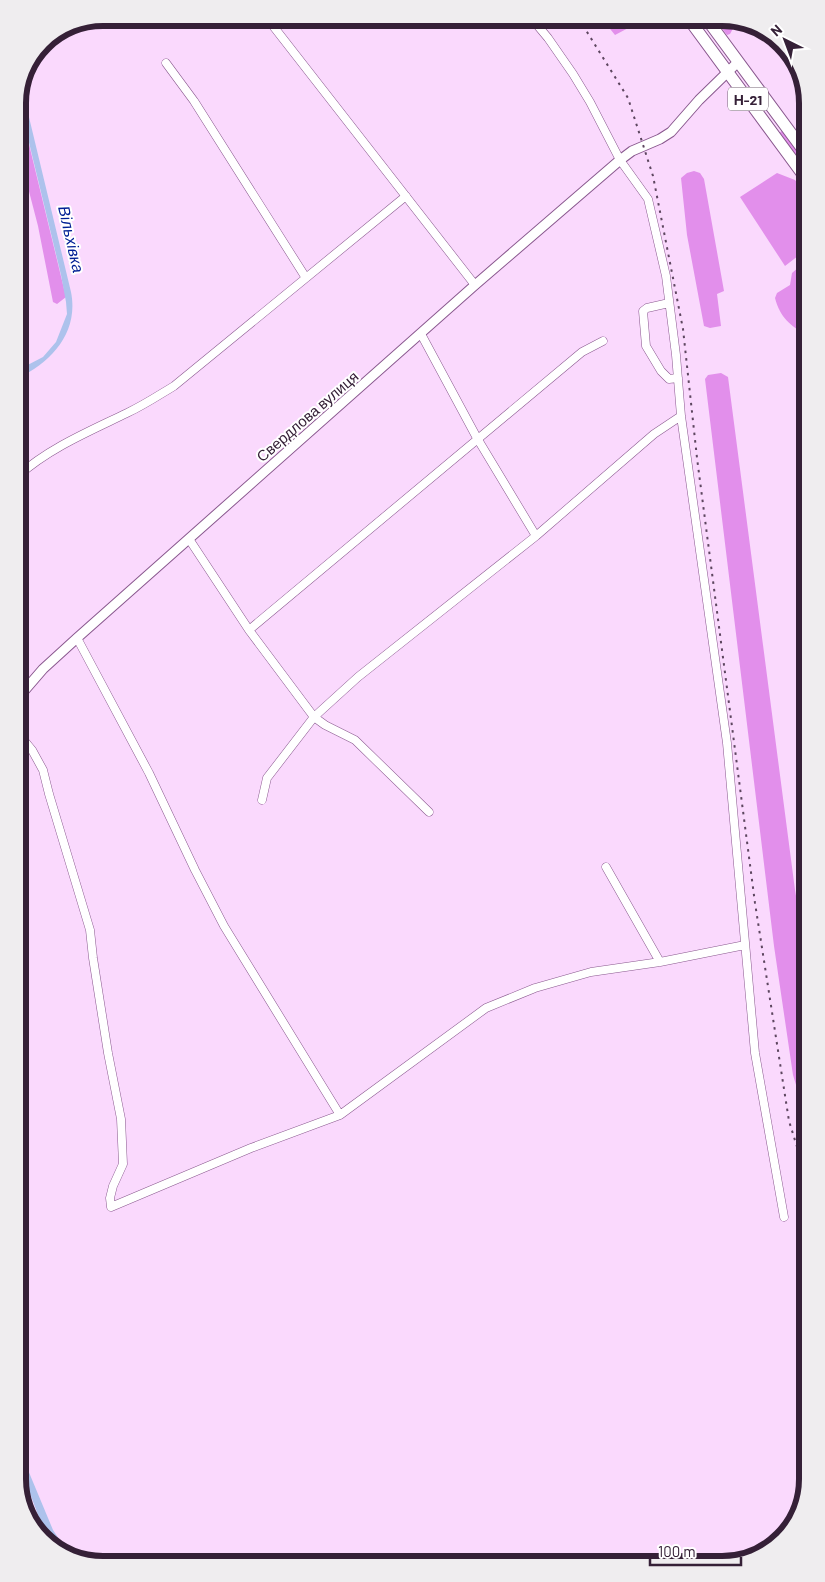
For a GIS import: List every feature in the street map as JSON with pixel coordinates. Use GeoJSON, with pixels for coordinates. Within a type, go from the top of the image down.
{"type":"FeatureCollection","features":[{"type":"Feature","properties":{"kind":"main road","name":"Н-21"},"geometry":{"type":"LineString","coordinates":[[694,26],[799,168]]}},
{"type":"Feature","properties":{"kind":"main road","name":"Н-21"},"geometry":{"type":"LineString","coordinates":[[712,26],[799,143]]}},
{"type":"Feature","properties":{"kind":"street"},"geometry":{"type":"LineString","coordinates":[[273,26],[475,285]]}},
{"type":"Feature","properties":{"kind":"street"},"geometry":{"type":"LineString","coordinates":[[538,26],[590,102],[620,160],[648,199],[666,276],[681,416],[727,744],[755,1053],[784,1217]]}},
{"type":"Feature","properties":{"kind":"street","name":"Свердлова вулиця"},"geometry":{"type":"LineString","coordinates":[[26,689],[43,669],[77,638],[475,285],[620,160],[632,151],[671,132],[699,100],[738,62]]}},
{"type":"Feature","properties":{"kind":"street"},"geometry":{"type":"LineString","coordinates":[[166,63],[194,102],[306,278]]}},
{"type":"Feature","properties":{"kind":"street"},"geometry":{"type":"LineString","coordinates":[[26,469],[33,462],[174,386],[406,196]]}},
{"type":"Feature","properties":{"kind":"street"},"geometry":{"type":"LineString","coordinates":[[669,303],[647,308],[643,311],[646,346],[661,371],[669,379],[678,378]]}},
{"type":"Feature","properties":{"kind":"street"},"geometry":{"type":"LineString","coordinates":[[421,334],[477,438],[536,536]]}},
{"type":"Feature","properties":{"kind":"street"},"geometry":{"type":"LineString","coordinates":[[249,630],[582,352],[604,341]]}},
{"type":"Feature","properties":{"kind":"street"},"geometry":{"type":"LineString","coordinates":[[262,800],[267,778],[314,717],[358,677],[536,536],[654,434],[681,416]]}},
{"type":"Feature","properties":{"kind":"street"},"geometry":{"type":"LineString","coordinates":[[189,539],[249,630],[314,717],[354,740],[429,812]]}},
{"type":"Feature","properties":{"kind":"street"},"geometry":{"type":"LineString","coordinates":[[77,638],[149,773],[224,926],[340,1115]]}},
{"type":"Feature","properties":{"kind":"street"},"geometry":{"type":"LineString","coordinates":[[26,743],[43,770],[90,930],[108,1053],[122,1119],[123,1164],[113,1186],[110,1198],[111,1208],[251,1148],[340,1115],[486,1008],[535,988],[591,972],[660,962],[745,945]]}},
{"type":"Feature","properties":{"kind":"street"},"geometry":{"type":"LineString","coordinates":[[606,867],[660,962]]}},
{"type":"Feature","properties":{"kind":"shaded area"},"geometry":{"type":"Polygon","coordinates":[[[608,26],[632,26],[615,35],[608,26]]]}},
{"type":"Feature","properties":{"kind":"shaded area"},"geometry":{"type":"Polygon","coordinates":[[[720,26],[734,27],[730,34],[727,35],[720,26]]]}},
{"type":"Feature","properties":{"kind":"shaded area"},"geometry":{"type":"Polygon","coordinates":[[[783,130],[799,152],[799,160],[779,133],[783,130]]]}},
{"type":"Feature","properties":{"kind":"shaded area"},"geometry":{"type":"Polygon","coordinates":[[[26,132],[66,297],[57,304],[53,302],[38,226],[26,180],[26,132]]]}},
{"type":"Feature","properties":{"kind":"shaded area"},"geometry":{"type":"Polygon","coordinates":[[[694,171],[700,173],[704,179],[724,291],[717,294],[721,326],[710,328],[704,326],[687,235],[681,178],[687,173],[694,171]]]}},
{"type":"Feature","properties":{"kind":"shaded area"},"geometry":{"type":"Polygon","coordinates":[[[777,173],[795,180],[799,185],[799,255],[785,266],[740,197],[777,173]]]}},
{"type":"Feature","properties":{"kind":"shaded area"},"geometry":{"type":"Polygon","coordinates":[[[799,267],[799,330],[786,320],[775,298],[777,293],[790,285],[792,273],[799,267]]]}},
{"type":"Feature","properties":{"kind":"shaded area"},"geometry":{"type":"Polygon","coordinates":[[[721,373],[728,377],[799,914],[799,1095],[793,1075],[774,946],[705,379],[708,375],[721,373]]]}},
{"type":"Feature","properties":{"kind":"water"},"geometry":{"type":"Polygon","coordinates":[[[26,105],[71,292],[72,307],[67,333],[60,344],[42,363],[26,373],[26,366],[43,357],[56,342],[67,314],[61,275],[26,130],[26,105]]]}},
{"type":"Feature","properties":{"kind":"water"},"geometry":{"type":"Polygon","coordinates":[[[26,1465],[53,1530],[65,1545],[56,1540],[41,1523],[27,1485],[26,1465]]]}},
{"type":"Feature","properties":{"kind":"railway"},"geometry":{"type":"LineString","coordinates":[[583,26],[628,98],[653,176],[683,329],[697,458],[755,903],[789,1121],[799,1153]]}},
{"type":"Feature","properties":{"kind":"water label","name":"Вільхівка"},"geometry":{"type":"Point","coordinates":[72,239]}}]}
